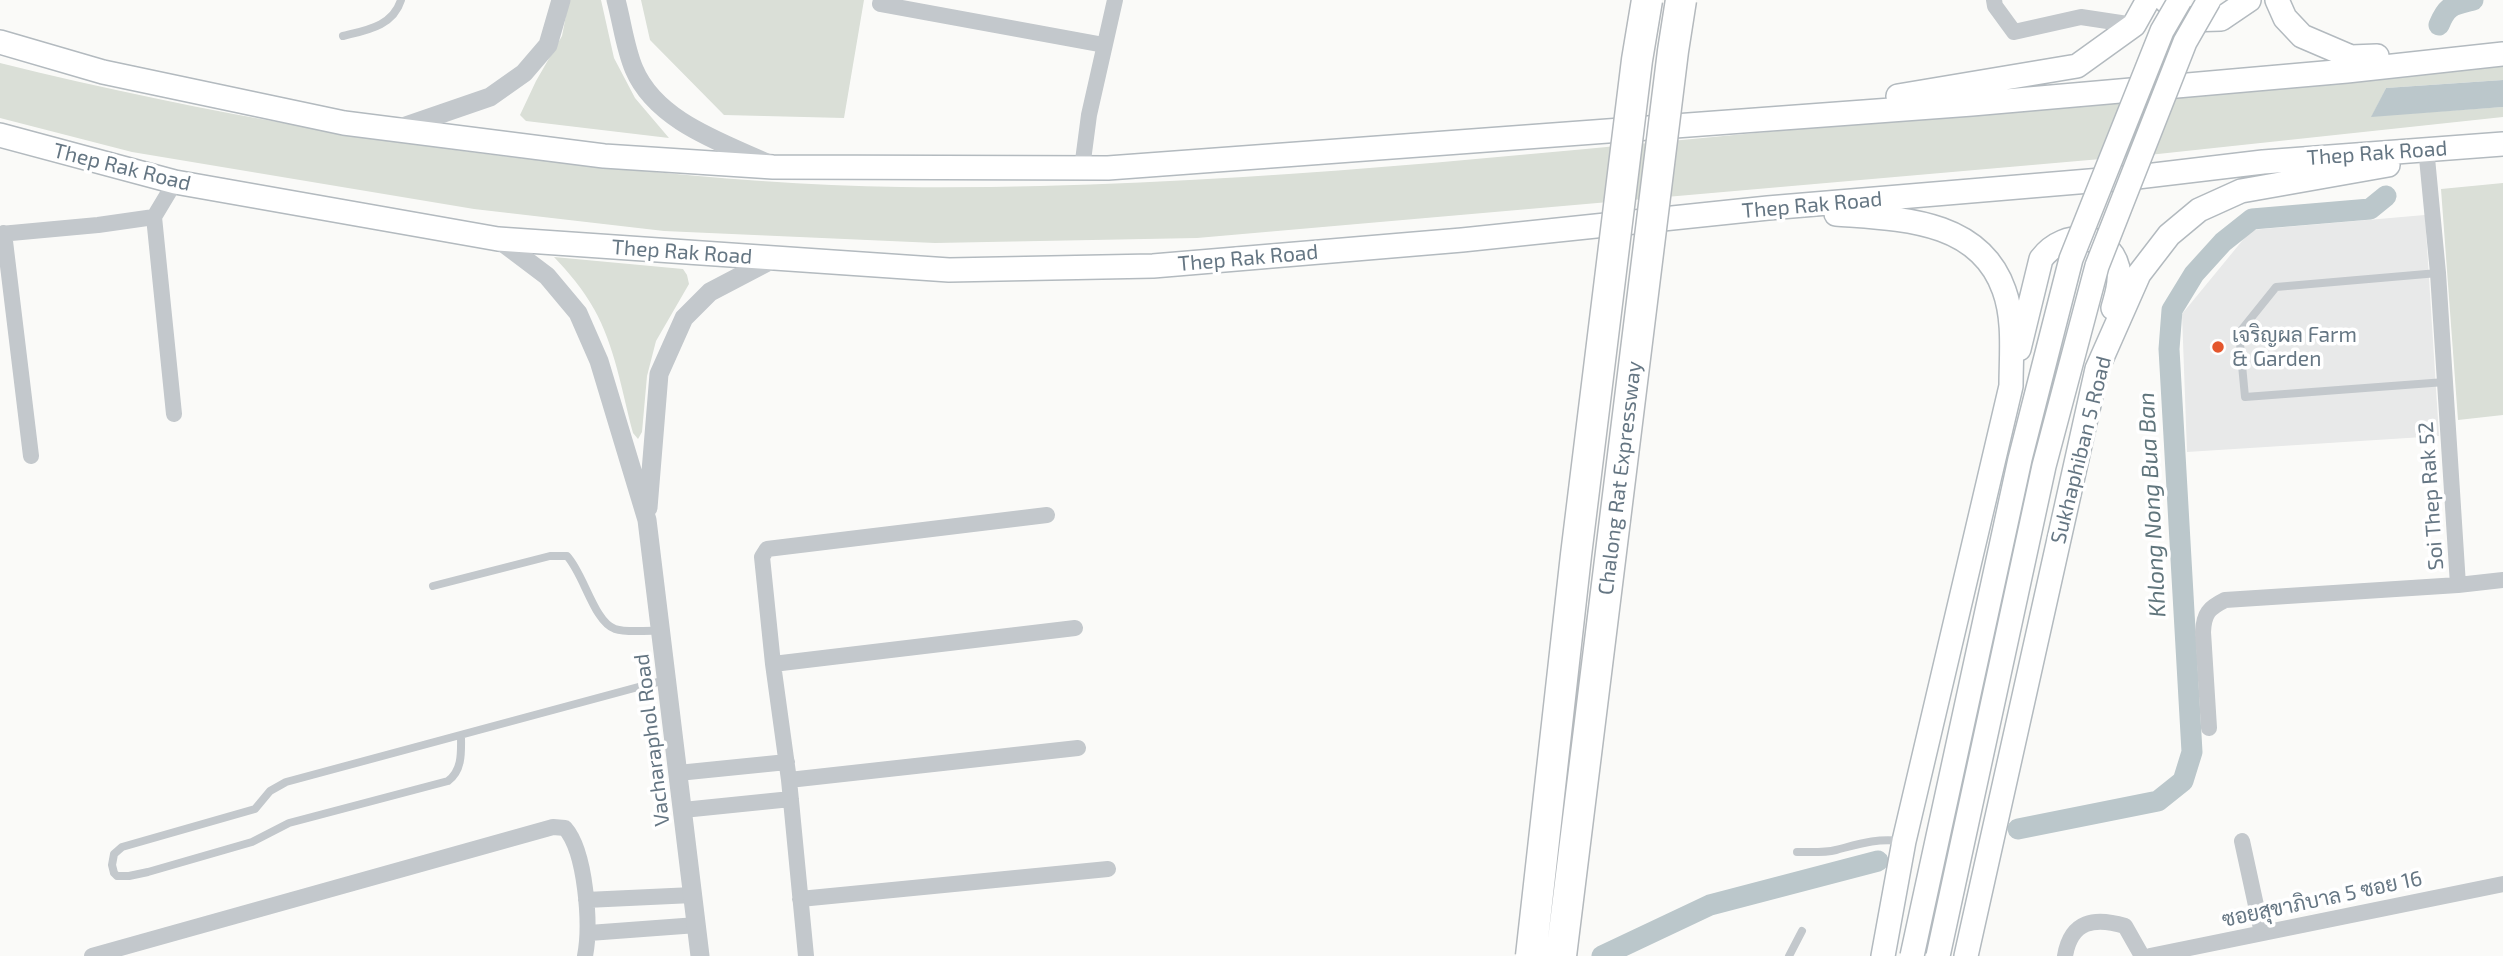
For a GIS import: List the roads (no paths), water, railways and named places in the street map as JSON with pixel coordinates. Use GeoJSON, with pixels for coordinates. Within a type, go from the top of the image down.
{"type":"FeatureCollection","features":[{"type":"Feature","properties":{"kind":"highway","name":"Chalong Rat Expressway"},"geometry":{"type":"LineString","coordinates":[[1531,956],[1576,555],[1637,60],[1647,0]]}},
{"type":"Feature","properties":{"kind":"highway","name":"Chalong Rat Expressway"},"geometry":{"type":"LineString","coordinates":[[1561,956],[1668,92],[1682,0]]}},
{"type":"Feature","properties":{"kind":"main road"},"geometry":{"type":"LineString","coordinates":[[1768,118],[2077,66],[2134,25],[2148,0]]}},
{"type":"Feature","properties":{"kind":"main road"},"geometry":{"type":"LineString","coordinates":[[2165,0],[2186,20],[2221,19],[2249,0]]}},
{"type":"Feature","properties":{"kind":"main road"},"geometry":{"type":"LineString","coordinates":[[1912,956],[2020,459],[2071,259],[2162,31],[2180,0]]}},
{"type":"Feature","properties":{"kind":"main road","name":"Sukhaphiban 5 Road"},"geometry":{"type":"LineString","coordinates":[[1938,956],[2044,466],[2097,266],[2185,42],[2209,0]]}},
{"type":"Feature","properties":{"kind":"main road"},"geometry":{"type":"LineString","coordinates":[[2288,17],[2351,57],[2503,53]]}},
{"type":"Feature","properties":{"kind":"main road"},"geometry":{"type":"LineString","coordinates":[[0,42],[103,72],[344,123],[604,156],[773,167],[1108,168],[1972,104],[2347,71],[2503,53]]}},
{"type":"Feature","properties":{"kind":"main road","name":"Thep Rak Road"},"geometry":{"type":"LineString","coordinates":[[0,135],[174,183],[498,239],[949,270],[1153,265],[1462,240],[1768,208],[2137,177],[2263,162],[2503,144]]}},
{"type":"Feature","properties":{"kind":"main road","name":"Sukhaphiban 5 Road"},"geometry":{"type":"LineString","coordinates":[[1966,956],[2097,369],[2139,274],[2169,236],[2199,211],[2241,191],[2427,159],[2476,146]]}},
{"type":"Feature","properties":{"kind":"main road"},"geometry":{"type":"LineString","coordinates":[[1768,208],[1876,217],[1932,225],[1967,240],[1994,268],[2005,292],[2011,324],[2011,386]]}},
{"type":"Feature","properties":{"kind":"main road"},"geometry":{"type":"LineString","coordinates":[[1883,956],[1904,841],[2041,260],[2049,249],[2072,237],[2098,243],[2116,261],[2119,274],[2119,287],[2097,369]]}},
{"type":"Feature","properties":{"kind":"street"},"geometry":{"type":"LineString","coordinates":[[397,129],[490,97],[524,73],[548,45],[561,0]]}},
{"type":"Feature","properties":{"kind":"street"},"geometry":{"type":"LineString","coordinates":[[616,0],[634,69],[649,94],[687,126],[773,167]]}},
{"type":"Feature","properties":{"kind":"street"},"geometry":{"type":"LineString","coordinates":[[881,0],[880,5],[1104,45]]}},
{"type":"Feature","properties":{"kind":"street"},"geometry":{"type":"LineString","coordinates":[[1082,168],[1089,115],[1115,0]]}},
{"type":"Feature","properties":{"kind":"street"},"geometry":{"type":"LineString","coordinates":[[1994,0],[1995,6],[2014,32],[2081,17],[2134,25]]}},
{"type":"Feature","properties":{"kind":"street","name":"Soi Thep Rak 52"},"geometry":{"type":"LineString","coordinates":[[2209,728],[2203,632],[2204,616],[2211,607],[2225,600],[2458,585],[2438,273],[2427,159]]}},
{"type":"Feature","properties":{"kind":"street"},"geometry":{"type":"LineString","coordinates":[[174,183],[154,217],[174,414]]}},
{"type":"Feature","properties":{"kind":"street"},"geometry":{"type":"LineString","coordinates":[[31,456],[2,234],[154,217]]}},
{"type":"Feature","properties":{"kind":"street","name":"Vacharaphol Road"},"geometry":{"type":"LineString","coordinates":[[498,239],[547,276],[578,313],[599,361],[647,520],[700,956]]}},
{"type":"Feature","properties":{"kind":"street","name":"Vacharaphol Road"},"geometry":{"type":"LineString","coordinates":[[647,520],[659,374],[684,317],[710,292],[773,259]]}},
{"type":"Feature","properties":{"kind":"street"},"geometry":{"type":"LineString","coordinates":[[806,956],[789,779],[762,557],[767,549],[1046,515]]}},
{"type":"Feature","properties":{"kind":"street"},"geometry":{"type":"LineString","coordinates":[[2458,585],[2503,580]]}},
{"type":"Feature","properties":{"kind":"street"},"geometry":{"type":"LineString","coordinates":[[773,664],[1075,628]]}},
{"type":"Feature","properties":{"kind":"street"},"geometry":{"type":"LineString","coordinates":[[789,779],[1078,748]]}},
{"type":"Feature","properties":{"kind":"street"},"geometry":{"type":"LineString","coordinates":[[678,773],[787,762]]}},
{"type":"Feature","properties":{"kind":"street"},"geometry":{"type":"LineString","coordinates":[[683,810],[791,799]]}},
{"type":"Feature","properties":{"kind":"street"},"geometry":{"type":"LineString","coordinates":[[92,956],[553,827],[565,828],[577,846],[589,933],[586,956]]}},
{"type":"Feature","properties":{"kind":"street"},"geometry":{"type":"LineString","coordinates":[[2242,841],[2262,933]]}},
{"type":"Feature","properties":{"kind":"street"},"geometry":{"type":"LineString","coordinates":[[800,899],[1108,869]]}},
{"type":"Feature","properties":{"kind":"street","name":"ซอยสุขาภิบาล 5 ซอย 16"},"geometry":{"type":"LineString","coordinates":[[2150,956],[2503,884]]}},
{"type":"Feature","properties":{"kind":"street"},"geometry":{"type":"LineString","coordinates":[[586,900],[693,895]]}},
{"type":"Feature","properties":{"kind":"street"},"geometry":{"type":"LineString","coordinates":[[2065,956],[2067,943],[2076,929],[2091,922],[2110,922],[2125,926],[2142,956]]}},
{"type":"Feature","properties":{"kind":"street"},"geometry":{"type":"LineString","coordinates":[[589,933],[697,925]]}},
{"type":"Feature","properties":{"kind":"lane"},"geometry":{"type":"LineString","coordinates":[[343,36],[372,29],[398,12],[401,0]]}},
{"type":"Feature","properties":{"kind":"lane"},"geometry":{"type":"LineString","coordinates":[[2438,273],[2276,288],[2239,333],[2245,397],[2445,382]]}},
{"type":"Feature","properties":{"kind":"lane"},"geometry":{"type":"LineString","coordinates":[[433,586],[550,556],[566,556],[576,566],[602,620],[615,629],[662,631]]}},
{"type":"Feature","properties":{"kind":"lane"},"geometry":{"type":"LineString","coordinates":[[461,735],[459,767],[455,776],[448,781],[289,823],[252,842],[149,872],[129,876],[117,876],[114,873],[114,854],[122,847],[255,808],[270,791],[286,782],[461,735],[668,680]]}},
{"type":"Feature","properties":{"kind":"lane"},"geometry":{"type":"LineString","coordinates":[[1797,852],[1833,851],[1861,841],[1883,838],[1904,841]]}},
{"type":"Feature","properties":{"kind":"lane"},"geometry":{"type":"LineString","coordinates":[[1789,956],[1802,931]]}},
{"type":"Feature","properties":{"kind":"waterway","name":"Khlong Nong Bua Ban"},"geometry":{"type":"LineString","coordinates":[[2439,25],[2445,13],[2452,7],[2473,0]]}},
{"type":"Feature","properties":{"kind":"waterway","name":"Khlong Nong Bua Ban"},"geometry":{"type":"LineString","coordinates":[[2018,829],[2158,801],[2183,781],[2192,752],[2169,349],[2172,310],[2194,274],[2223,242],[2252,219],[2370,209],[2386,196]]}},
{"type":"Feature","properties":{"kind":"waterway","name":"Khlong Nong Bua Ban"},"geometry":{"type":"LineString","coordinates":[[1602,956],[1710,905],[1878,861]]}},
{"type":"Feature","properties":{"kind":"place","name":"เจริญผล Farm & Garden"},"geometry":{"type":"Point","coordinates":[2218,347]}}]}
